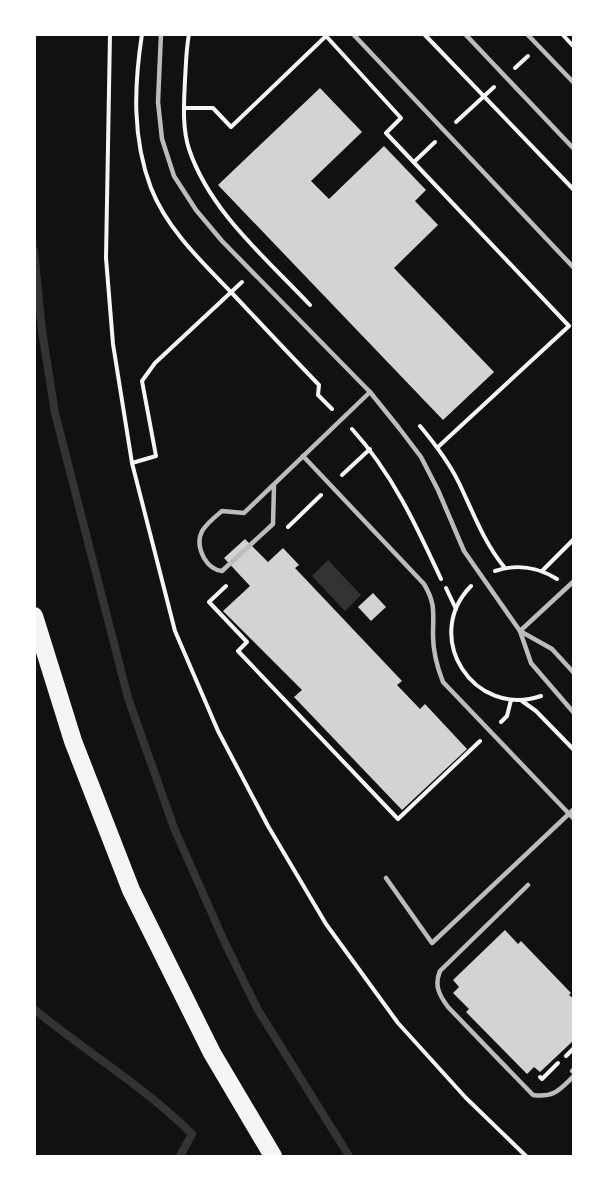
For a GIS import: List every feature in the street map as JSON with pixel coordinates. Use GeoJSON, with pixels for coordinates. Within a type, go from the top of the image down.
{"type":"FeatureCollection","features":[{"type":"Feature","properties":{"kind":"highway"},"geometry":{"type":"LineString","coordinates":[[34,616],[73,741],[131,890],[212,1053],[273,1156]]}},
{"type":"Feature","properties":{"kind":"lane"},"geometry":{"type":"LineString","coordinates":[[161,34],[158,102],[162,140],[174,176],[196,210],[252,273],[370,392],[421,458],[438,490],[464,551],[520,631],[531,663],[573,713]]}},
{"type":"Feature","properties":{"kind":"lane"},"geometry":{"type":"LineString","coordinates":[[353,34],[573,268]]}},
{"type":"Feature","properties":{"kind":"lane"},"geometry":{"type":"LineString","coordinates":[[465,34],[573,149]]}},
{"type":"Feature","properties":{"kind":"lane"},"geometry":{"type":"LineString","coordinates":[[527,34],[573,83]]}},
{"type":"Feature","properties":{"kind":"lane"},"geometry":{"type":"LineString","coordinates":[[274,486],[273,524],[222,571],[209,566],[198,543],[205,525],[222,511],[244,513],[370,392]]}},
{"type":"Feature","properties":{"kind":"lane"},"geometry":{"type":"LineString","coordinates":[[303,456],[424,584],[435,608],[436,665],[443,682],[573,819]]}},
{"type":"Feature","properties":{"kind":"lane"},"geometry":{"type":"LineString","coordinates":[[520,631],[573,581]]}},
{"type":"Feature","properties":{"kind":"lane"},"geometry":{"type":"LineString","coordinates":[[520,631],[552,649],[573,673]]}},
{"type":"Feature","properties":{"kind":"lane"},"geometry":{"type":"LineString","coordinates":[[386,878],[432,943],[573,809]]}},
{"type":"Feature","properties":{"kind":"lane"},"geometry":{"type":"LineString","coordinates":[[528,885],[440,970],[437,986],[440,997],[448,1007],[533,1095],[544,1096],[557,1092],[573,1072]]}},
{"type":"Feature","properties":{"kind":"path"},"geometry":{"type":"LineString","coordinates":[[110,34],[106,258],[117,376],[132,463],[175,631],[218,731],[268,826],[326,924],[398,1023],[466,1098],[526,1156]]}},
{"type":"Feature","properties":{"kind":"path"},"geometry":{"type":"LineString","coordinates":[[142,34],[137,72],[136,132],[151,189],[171,223],[193,253],[319,386],[318,395],[370,449],[398,490],[456,609]]}},
{"type":"Feature","properties":{"kind":"path"},"geometry":{"type":"LineString","coordinates":[[189,34],[184,108],[189,148],[207,190],[233,223],[313,308]]}},
{"type":"Feature","properties":{"kind":"path"},"geometry":{"type":"LineString","coordinates":[[424,34],[573,190]]}},
{"type":"Feature","properties":{"kind":"path"},"geometry":{"type":"LineString","coordinates":[[562,34],[573,47]]}},
{"type":"Feature","properties":{"kind":"path"},"geometry":{"type":"LineString","coordinates":[[184,108],[213,108],[231,127],[326,36],[401,118],[386,133],[571,327],[438,447]]}},
{"type":"Feature","properties":{"kind":"path"},"geometry":{"type":"LineString","coordinates":[[414,162],[539,46]]}},
{"type":"Feature","properties":{"kind":"path"},"geometry":{"type":"LineString","coordinates":[[132,463],[156,456],[142,381],[154,363],[252,273]]}},
{"type":"Feature","properties":{"kind":"path"},"geometry":{"type":"LineString","coordinates":[[415,421],[438,447],[458,480],[492,552],[505,568]]}},
{"type":"Feature","properties":{"kind":"path"},"geometry":{"type":"LineString","coordinates":[[284,530],[370,449]]}},
{"type":"Feature","properties":{"kind":"path"},"geometry":{"type":"LineString","coordinates":[[542,571],[573,539]]}},
{"type":"Feature","properties":{"kind":"path"},"geometry":{"type":"LineString","coordinates":[[234,578],[208,602],[246,642],[238,651],[399,819],[507,716],[511,700]]}},
{"type":"Feature","properties":{"kind":"path"},"geometry":{"type":"LineString","coordinates":[[471,681],[488,693],[511,700],[538,697],[553,691]]}},
{"type":"Feature","properties":{"kind":"path"},"geometry":{"type":"LineString","coordinates":[[521,700],[536,711],[573,750]]}},
{"type":"Feature","properties":{"kind":"path"},"geometry":{"type":"LineString","coordinates":[[537,1074],[542,1079],[573,1048]]}},
{"type":"Feature","properties":{"kind":"shaded area"},"geometry":{"type":"Polygon","coordinates":[[[328,560],[361,595],[345,611],[312,576],[328,560]]]}},
{"type":"Feature","properties":{"kind":"building"},"geometry":{"type":"Polygon","coordinates":[[[320,88],[362,132],[311,181],[329,199],[384,146],[426,190],[415,201],[438,225],[394,268],[494,372],[443,420],[218,185],[320,88]]]}},
{"type":"Feature","properties":{"kind":"building"},"geometry":{"type":"Polygon","coordinates":[[[245,539],[268,562],[283,548],[299,565],[295,568],[402,681],[397,685],[420,709],[425,704],[467,749],[402,810],[294,697],[302,690],[223,611],[250,586],[224,558],[245,539]]]}},
{"type":"Feature","properties":{"kind":"building"},"geometry":{"type":"Polygon","coordinates":[[[373,593],[386,607],[371,621],[358,607],[373,593]]]}},
{"type":"Feature","properties":{"kind":"building"},"geometry":{"type":"Polygon","coordinates":[[[505,930],[518,944],[521,941],[571,993],[569,995],[574,999],[574,1040],[540,1072],[534,1067],[527,1074],[466,1012],[469,1009],[453,993],[459,987],[453,980],[505,930]]]}},
{"type":"Feature","properties":{"kind":"waterway"},"geometry":{"type":"LineString","coordinates":[[34,250],[42,331],[55,413],[128,698],[174,828],[225,943],[258,1010],[349,1156]]}},
{"type":"Feature","properties":{"kind":"waterway"},"geometry":{"type":"LineString","coordinates":[[34,1009],[135,1085],[192,1134],[180,1156]]}}]}
